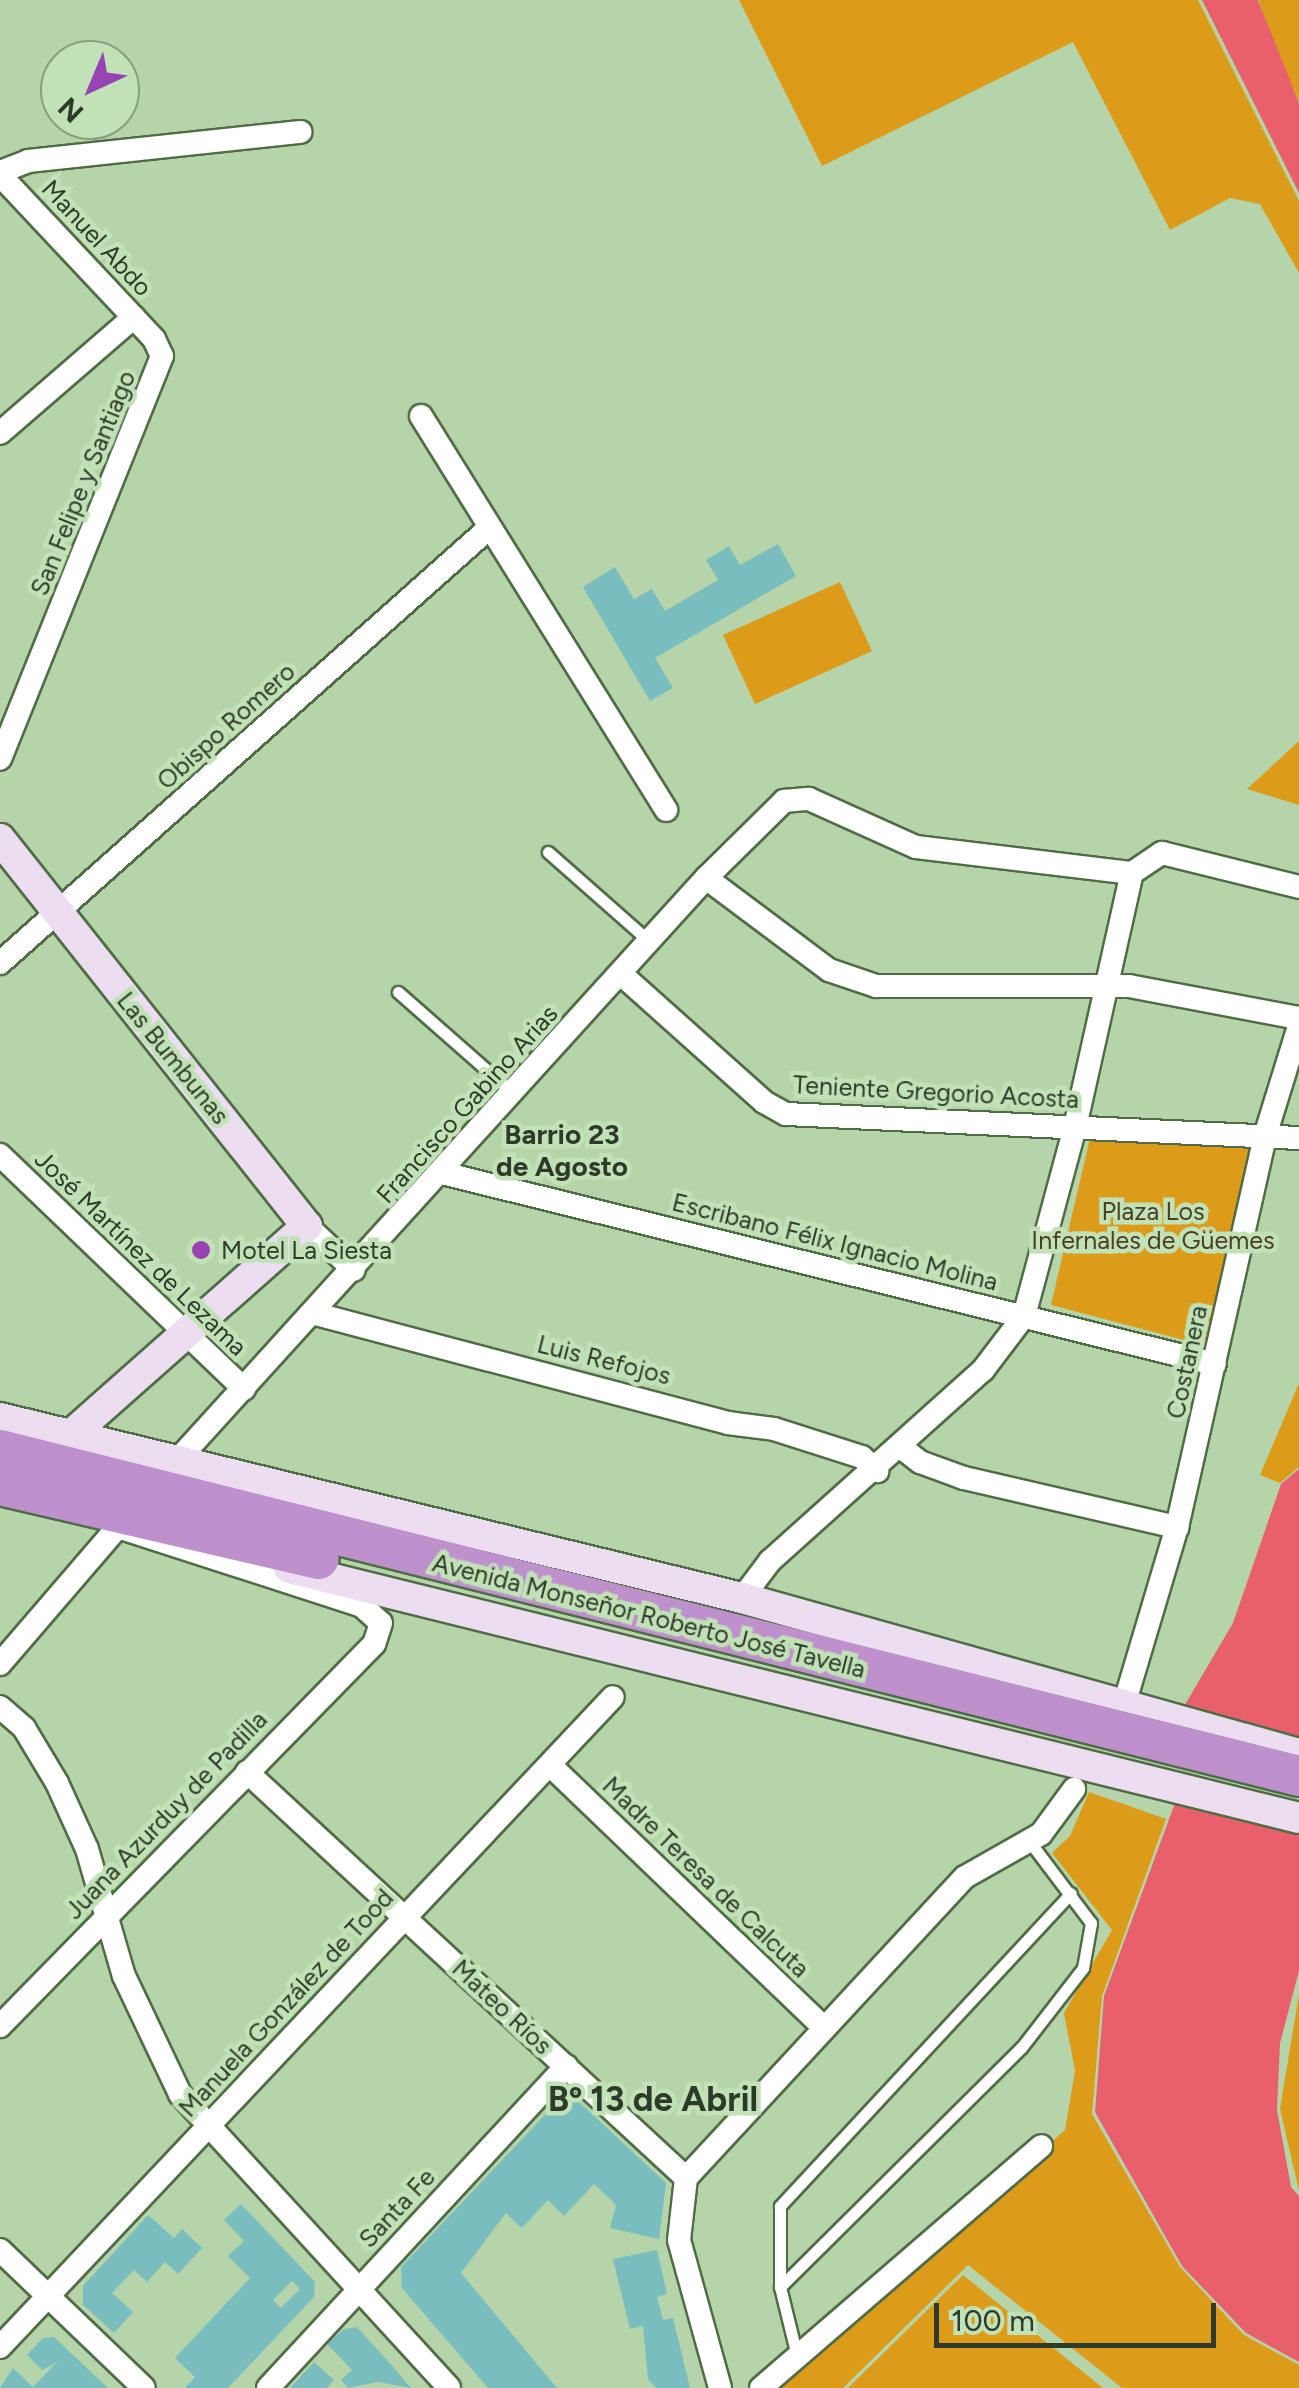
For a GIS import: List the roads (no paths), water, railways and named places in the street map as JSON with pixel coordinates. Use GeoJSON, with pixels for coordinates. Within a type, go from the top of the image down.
{"type":"FeatureCollection","features":[{"type":"Feature","properties":{"kind":"highway","name":"Avenida Monseñor Roberto José Tavella"},"geometry":{"type":"LineString","coordinates":[[0,1450],[14,1483],[1123,1742],[1299,1776]]}},
{"type":"Feature","properties":{"kind":"highway","name":"Avenida Monseñor Roberto José Tavella"},"geometry":{"type":"LineString","coordinates":[[1123,1742],[1299,1798]]}},
{"type":"Feature","properties":{"kind":"street"},"geometry":{"type":"LineString","coordinates":[[0,174],[28,161],[300,132]]}},
{"type":"Feature","properties":{"kind":"street","name":"Manuel Abdo"},"geometry":{"type":"LineString","coordinates":[[0,174],[154,339]]}},
{"type":"Feature","properties":{"kind":"street"},"geometry":{"type":"LineString","coordinates":[[0,433],[134,317]]}},
{"type":"Feature","properties":{"kind":"street","name":"San Felipe y Santiago"},"geometry":{"type":"LineString","coordinates":[[0,759],[161,366],[154,339]]}},
{"type":"Feature","properties":{"kind":"street"},"geometry":{"type":"LineString","coordinates":[[421,416],[666,810]]}},
{"type":"Feature","properties":{"kind":"street","name":"Obispo Romero"},"geometry":{"type":"LineString","coordinates":[[0,963],[488,529]]}},
{"type":"Feature","properties":{"kind":"street","name":"Francisco Gabino Arias"},"geometry":{"type":"LineString","coordinates":[[174,1464],[775,807],[809,799],[902,844],[1132,873]]}},
{"type":"Feature","properties":{"kind":"street","name":"Las Bumbunas"},"geometry":{"type":"LineString","coordinates":[[0,839],[307,1226],[354,1270]]}},
{"type":"Feature","properties":{"kind":"street"},"geometry":{"type":"LineString","coordinates":[[742,1598],[770,1561],[876,1472],[984,1370],[1024,1316],[1075,1127],[1132,873],[1162,853],[1299,887]]}},
{"type":"Feature","properties":{"kind":"street"},"geometry":{"type":"LineString","coordinates":[[706,878],[829,970],[876,986],[1105,986],[1299,1018]]}},
{"type":"Feature","properties":{"kind":"street","name":"Teniente Gregorio Acosta"},"geometry":{"type":"LineString","coordinates":[[621,974],[764,1102],[786,1114],[1299,1138]]}},
{"type":"Feature","properties":{"kind":"street","name":"Costanera"},"geometry":{"type":"LineString","coordinates":[[1123,1742],[1177,1527],[1265,1136],[1299,1026]]}},
{"type":"Feature","properties":{"kind":"street","name":"José Martínez de Lezama"},"geometry":{"type":"LineString","coordinates":[[0,1156],[244,1390]]}},
{"type":"Feature","properties":{"kind":"street","name":"Escribano Félix Ignacio Molina"},"geometry":{"type":"LineString","coordinates":[[442,1173],[1215,1364]]}},
{"type":"Feature","properties":{"kind":"street"},"geometry":{"type":"LineString","coordinates":[[307,1226],[14,1483],[118,1527],[1123,1742],[1299,1754]]}},
{"type":"Feature","properties":{"kind":"street","name":"Luis Refojos"},"geometry":{"type":"LineString","coordinates":[[312,1314],[728,1423],[774,1428],[862,1457],[876,1472]]}},
{"type":"Feature","properties":{"kind":"street"},"geometry":{"type":"LineString","coordinates":[[0,1418],[73,1434],[174,1464],[742,1598],[1123,1742],[1299,1818]]}},
{"type":"Feature","properties":{"kind":"street"},"geometry":{"type":"LineString","coordinates":[[902,1448],[920,1462],[964,1478],[1177,1527]]}},
{"type":"Feature","properties":{"kind":"street"},"geometry":{"type":"LineString","coordinates":[[0,1664],[118,1527]]}},
{"type":"Feature","properties":{"kind":"street","name":"Juana Azurduy de Padilla"},"geometry":{"type":"LineString","coordinates":[[0,2026],[374,1644],[381,1623],[362,1606],[118,1527]]}},
{"type":"Feature","properties":{"kind":"street","name":"Manuela González de Tood"},"geometry":{"type":"LineString","coordinates":[[0,2347],[613,1697]]}},
{"type":"Feature","properties":{"kind":"street"},"geometry":{"type":"LineString","coordinates":[[0,1706],[24,1728],[57,1783],[87,1849],[148,2037],[180,2094],[449,2388]]}},
{"type":"Feature","properties":{"kind":"street","name":"Madre Teresa de Calcuta"},"geometry":{"type":"LineString","coordinates":[[550,1765],[824,2028]]}},
{"type":"Feature","properties":{"kind":"street","name":"Mateo Ríos"},"geometry":{"type":"LineString","coordinates":[[246,1772],[686,2178]]}},
{"type":"Feature","properties":{"kind":"street"},"geometry":{"type":"LineString","coordinates":[[720,2388],[679,2240],[686,2178],[965,1877],[1030,1842],[1058,1820],[1074,1789]]}},
{"type":"Feature","properties":{"kind":"street","name":"Santa Fe"},"geometry":{"type":"LineString","coordinates":[[268,2388],[566,2066]]}},
{"type":"Feature","properties":{"kind":"street"},"geometry":{"type":"LineString","coordinates":[[761,2388],[1041,2146]]}},
{"type":"Feature","properties":{"kind":"street"},"geometry":{"type":"LineString","coordinates":[[0,2250],[144,2388]]}},
{"type":"Feature","properties":{"kind":"lane"},"geometry":{"type":"LineString","coordinates":[[548,852],[650,942]]}},
{"type":"Feature","properties":{"kind":"lane"},"geometry":{"type":"LineString","coordinates":[[398,992],[514,1094]]}},
{"type":"Feature","properties":{"kind":"lane"},"geometry":{"type":"LineString","coordinates":[[780,2287],[1021,2048],[1083,1968],[1091,1922],[1030,1842]]}},
{"type":"Feature","properties":{"kind":"lane"},"geometry":{"type":"LineString","coordinates":[[797,2356],[780,2287],[780,2206],[1071,1893]]}},
{"type":"Feature","properties":{"kind":"place","name":"Motel La Siesta"},"geometry":{"type":"Point","coordinates":[201,1250]}},
{"type":"Feature","properties":{"kind":"district","name":"Barrio 23 de Agosto"},"geometry":{"type":"Point","coordinates":[562,1150]}},
{"type":"Feature","properties":{"kind":"district","name":"Bº 13 de Abril"},"geometry":{"type":"Point","coordinates":[653,2099]}},
{"type":"Feature","properties":{"kind":"park label","name":"Plaza Los Infernales de Güemes"},"geometry":{"type":"Point","coordinates":[1153,1226]}}]}
